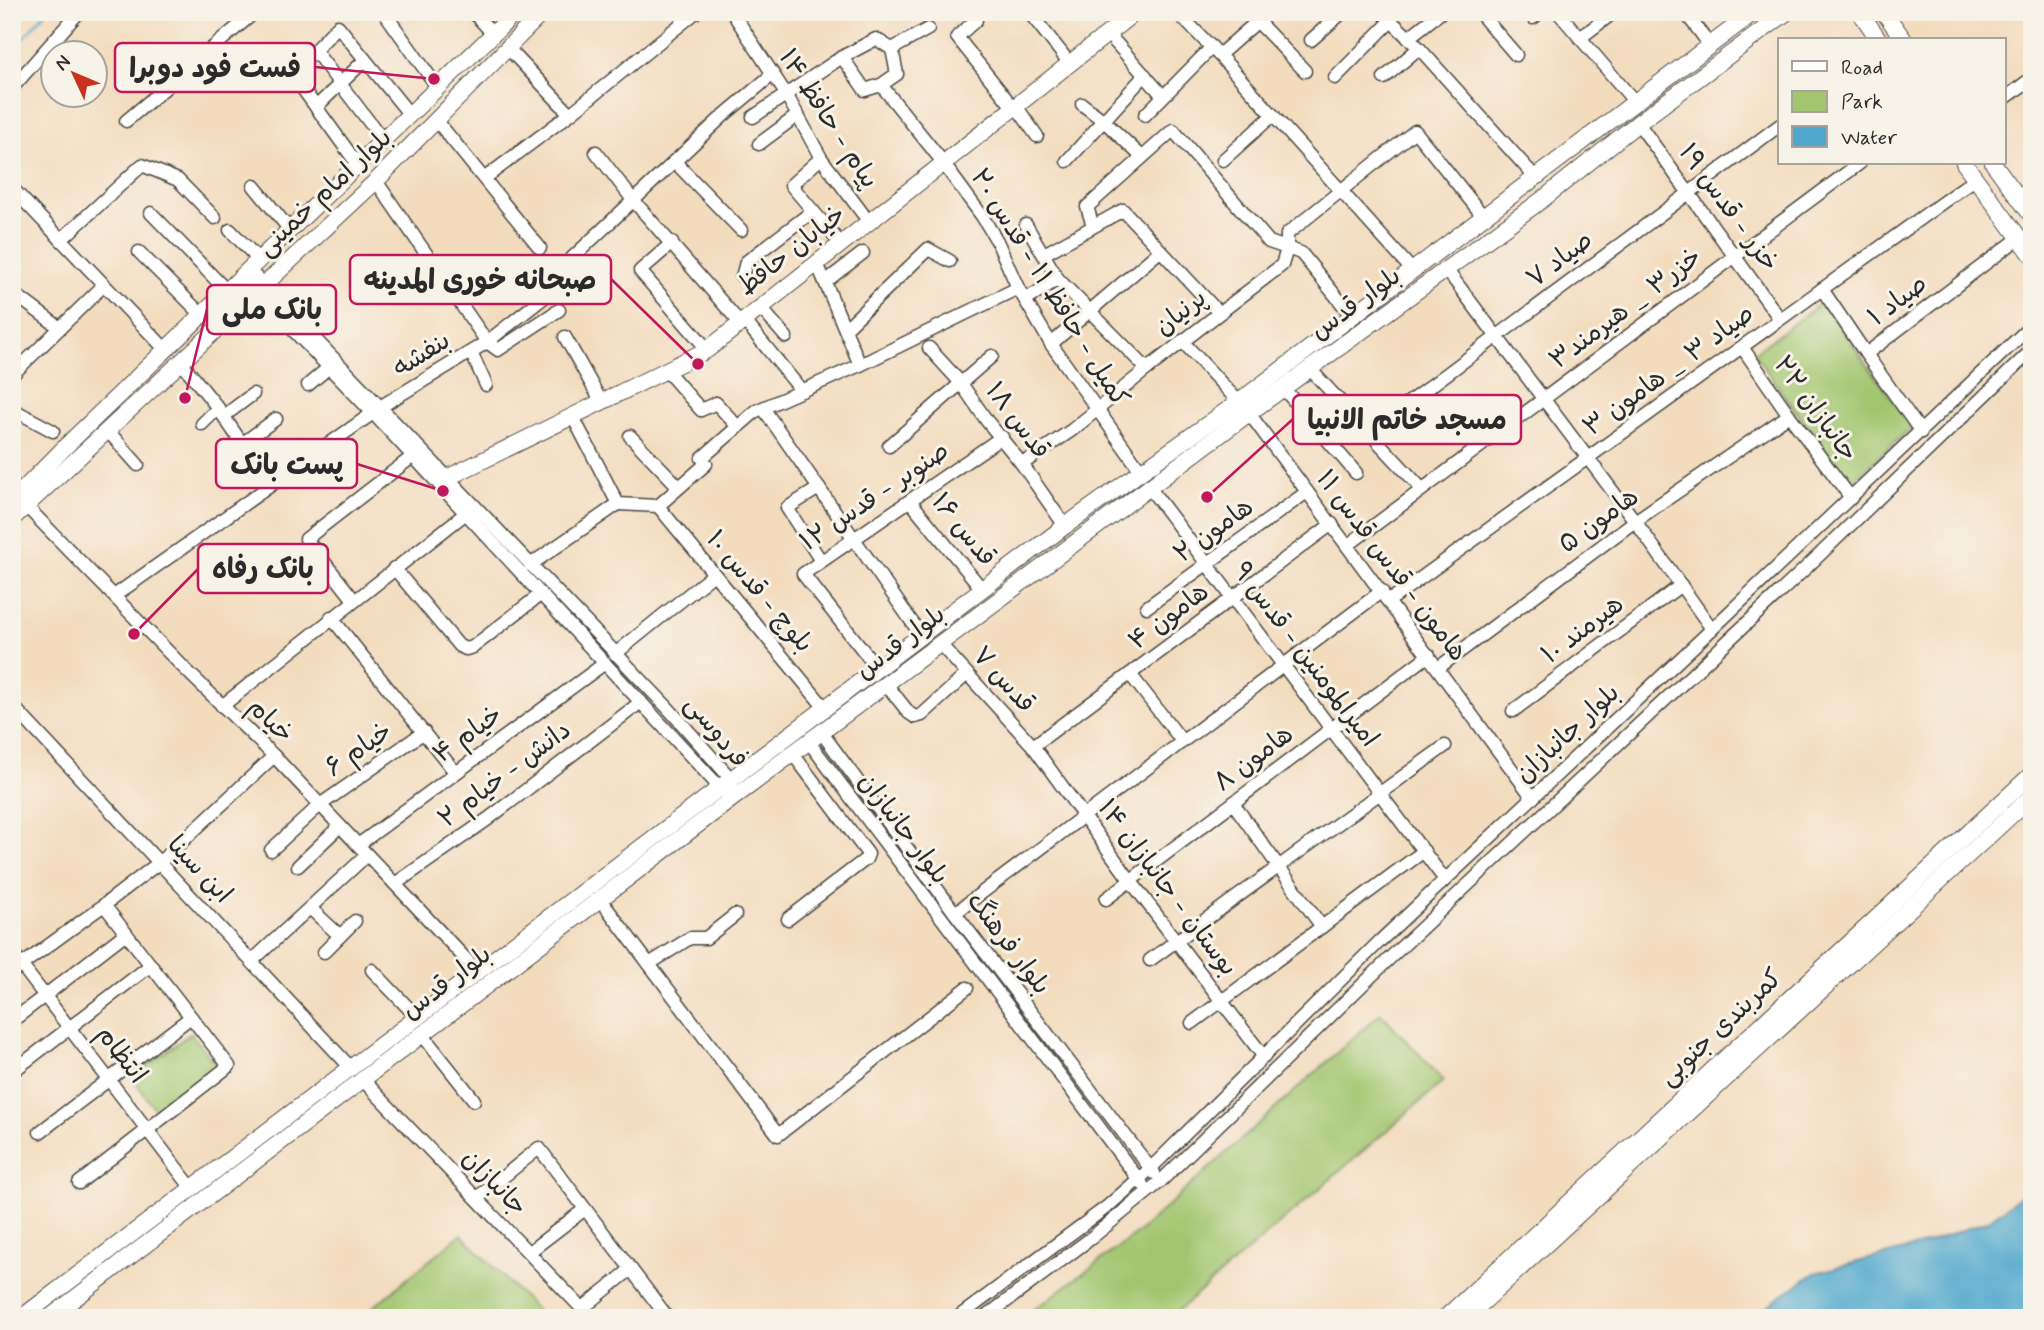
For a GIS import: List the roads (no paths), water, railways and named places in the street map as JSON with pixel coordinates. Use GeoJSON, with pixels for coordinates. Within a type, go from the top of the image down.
{"type":"FeatureCollection","features":[{"type":"Feature","properties":{"kind":"main road","name":"بلوار امام خمینی"},"geometry":{"type":"LineString","coordinates":[[12,519],[19,503],[166,350],[516,12]]}},
{"type":"Feature","properties":{"kind":"main road","name":"بلوار امام خمینی"},"geometry":{"type":"LineString","coordinates":[[19,503],[108,431],[376,181],[544,12]]}},
{"type":"Feature","properties":{"kind":"main road","name":"خیابان حافظ"},"geometry":{"type":"LineString","coordinates":[[1012,103],[1064,56],[1120,12]]}},
{"type":"Feature","properties":{"kind":"main road","name":"خیابان حافظ"},"geometry":{"type":"LineString","coordinates":[[444,474],[701,342],[760,307],[1012,103],[1135,12]]}},
{"type":"Feature","properties":{"kind":"main road","name":"بلوار قدس"},"geometry":{"type":"LineString","coordinates":[[21,1318],[57,1301],[363,1080],[478,972],[733,798],[1149,488],[1352,316],[1754,12]]}},
{"type":"Feature","properties":{"kind":"main road","name":"بلوار قدس"},"geometry":{"type":"LineString","coordinates":[[49,1318],[57,1301],[191,1187],[351,1068],[419,1025],[595,893],[725,783],[1065,526],[1141,471],[1244,407],[1283,388],[1543,199],[1638,123],[1787,12]]}},
{"type":"Feature","properties":{"kind":"main road"},"geometry":{"type":"LineString","coordinates":[[1860,12],[1878,38]]}},
{"type":"Feature","properties":{"kind":"main road"},"geometry":{"type":"LineString","coordinates":[[1884,12],[1903,38]]}},
{"type":"Feature","properties":{"kind":"main road","name":"خیابان حافظ"},"geometry":{"type":"LineString","coordinates":[[444,474],[573,417],[707,350],[739,318],[863,214],[940,160]]}},
{"type":"Feature","properties":{"kind":"main road"},"geometry":{"type":"LineString","coordinates":[[1965,164],[2032,255]]}},
{"type":"Feature","properties":{"kind":"main road"},"geometry":{"type":"LineString","coordinates":[[1994,164],[2032,216]]}},
{"type":"Feature","properties":{"kind":"main road"},"geometry":{"type":"LineString","coordinates":[[294,226],[314,238]]}},
{"type":"Feature","properties":{"kind":"main road","name":"کمربندی جنوبی"},"geometry":{"type":"LineString","coordinates":[[1466,1318],[1980,832],[2032,774]]}},
{"type":"Feature","properties":{"kind":"main road","name":"کمربندی جنوبی"},"geometry":{"type":"LineString","coordinates":[[1445,1318],[1980,832],[2032,796]]}},
{"type":"Feature","properties":{"kind":"street"},"geometry":{"type":"LineString","coordinates":[[12,88],[79,12]]}},
{"type":"Feature","properties":{"kind":"street"},"geometry":{"type":"LineString","coordinates":[[126,121],[255,12]]}},
{"type":"Feature","properties":{"kind":"street"},"geometry":{"type":"LineString","coordinates":[[384,12],[438,88]]}},
{"type":"Feature","properties":{"kind":"street"},"geometry":{"type":"LineString","coordinates":[[473,12],[494,35]]}},
{"type":"Feature","properties":{"kind":"street"},"geometry":{"type":"LineString","coordinates":[[485,178],[570,114],[696,12]]}},
{"type":"Feature","properties":{"kind":"street","name":"پیام - حافظ ۱۴"},"geometry":{"type":"LineString","coordinates":[[732,12],[786,94],[821,158],[863,214]]}},
{"type":"Feature","properties":{"kind":"street"},"geometry":{"type":"LineString","coordinates":[[1177,12],[1412,270]]}},
{"type":"Feature","properties":{"kind":"street"},"geometry":{"type":"LineString","coordinates":[[1145,115],[1215,51],[1268,12]]}},
{"type":"Feature","properties":{"kind":"street"},"geometry":{"type":"LineString","coordinates":[[1311,40],[1343,12]]}},
{"type":"Feature","properties":{"kind":"street"},"geometry":{"type":"LineString","coordinates":[[1408,38],[1441,12]]}},
{"type":"Feature","properties":{"kind":"street"},"geometry":{"type":"LineString","coordinates":[[1479,12],[1516,55]]}},
{"type":"Feature","properties":{"kind":"street"},"geometry":{"type":"LineString","coordinates":[[1558,12],[1634,101]]}},
{"type":"Feature","properties":{"kind":"street"},"geometry":{"type":"LineString","coordinates":[[1580,38],[1614,12]]}},
{"type":"Feature","properties":{"kind":"street"},"geometry":{"type":"LineString","coordinates":[[1685,12],[1709,44]]}},
{"type":"Feature","properties":{"kind":"street"},"geometry":{"type":"LineString","coordinates":[[1030,13],[1064,56]]}},
{"type":"Feature","properties":{"kind":"street"},"geometry":{"type":"LineString","coordinates":[[1335,78],[1386,17],[1419,48],[1535,177]]}},
{"type":"Feature","properties":{"kind":"street"},"geometry":{"type":"LineString","coordinates":[[976,20],[957,37],[1037,136]]}},
{"type":"Feature","properties":{"kind":"street"},"geometry":{"type":"LineString","coordinates":[[1257,21],[1305,71]]}},
{"type":"Feature","properties":{"kind":"street"},"geometry":{"type":"LineString","coordinates":[[358,165],[292,74],[338,26],[410,115]]}},
{"type":"Feature","properties":{"kind":"street"},"geometry":{"type":"LineString","coordinates":[[892,49],[928,29]]}},
{"type":"Feature","properties":{"kind":"street"},"geometry":{"type":"LineString","coordinates":[[1108,34],[1163,96]]}},
{"type":"Feature","properties":{"kind":"street"},"geometry":{"type":"LineString","coordinates":[[753,117],[842,57],[876,39],[892,49],[897,74],[881,85],[865,90],[842,57]]}},
{"type":"Feature","properties":{"kind":"street"},"geometry":{"type":"LineString","coordinates":[[507,47],[570,114]]}},
{"type":"Feature","properties":{"kind":"street"},"geometry":{"type":"LineString","coordinates":[[1384,78],[1419,48]]}},
{"type":"Feature","properties":{"kind":"street"},"geometry":{"type":"LineString","coordinates":[[315,51],[383,140]]}},
{"type":"Feature","properties":{"kind":"street"},"geometry":{"type":"LineString","coordinates":[[316,107],[365,60]]}},
{"type":"Feature","properties":{"kind":"street","name":"بنفشه"},"geometry":{"type":"LineString","coordinates":[[114,596],[376,410],[487,342],[547,295],[570,260],[674,161],[773,74]]}},
{"type":"Feature","properties":{"kind":"street"},"geometry":{"type":"LineString","coordinates":[[1067,161],[1145,75]]}},
{"type":"Feature","properties":{"kind":"street"},"geometry":{"type":"LineString","coordinates":[[2006,98],[2032,78]]}},
{"type":"Feature","properties":{"kind":"street","name":"کمیل - حافظ ۱۱ - قدس ۲۰"},"geometry":{"type":"LineString","coordinates":[[881,85],[982,216],[997,241],[1018,288],[1051,344],[1141,471]]}},
{"type":"Feature","properties":{"kind":"street"},"geometry":{"type":"LineString","coordinates":[[1082,104],[1142,158]]}},
{"type":"Feature","properties":{"kind":"street"},"geometry":{"type":"LineString","coordinates":[[760,144],[798,115]]}},
{"type":"Feature","properties":{"kind":"street"},"geometry":{"type":"LineString","coordinates":[[1223,160],[1273,115]]}},
{"type":"Feature","properties":{"kind":"street"},"geometry":{"type":"LineString","coordinates":[[437,121],[540,248]]}},
{"type":"Feature","properties":{"kind":"street","name":"خزر - قدس ۱۹"},"geometry":{"type":"LineString","coordinates":[[1638,123],[1780,319]]}},
{"type":"Feature","properties":{"kind":"street","name":"صیاد ۷"},"geometry":{"type":"LineString","coordinates":[[1369,432],[1778,126]]}},
{"type":"Feature","properties":{"kind":"street"},"geometry":{"type":"LineString","coordinates":[[1093,226],[1087,207],[1173,130],[1269,242],[1301,254],[1352,316]]}},
{"type":"Feature","properties":{"kind":"street"},"geometry":{"type":"LineString","coordinates":[[1340,192],[1415,131],[1483,216]]}},
{"type":"Feature","properties":{"kind":"street"},"geometry":{"type":"LineString","coordinates":[[596,152],[633,200],[802,391]]}},
{"type":"Feature","properties":{"kind":"street"},"geometry":{"type":"LineString","coordinates":[[821,158],[791,185],[835,237]]}},
{"type":"Feature","properties":{"kind":"street"},"geometry":{"type":"LineString","coordinates":[[674,161],[741,230]]}},
{"type":"Feature","properties":{"kind":"street","name":"خزر۳ _ هیرمند۳"},"geometry":{"type":"LineString","coordinates":[[1348,545],[1859,164]]}},
{"type":"Feature","properties":{"kind":"street"},"geometry":{"type":"LineString","coordinates":[[61,240],[142,165],[178,180],[215,218]]}},
{"type":"Feature","properties":{"kind":"street","name":"صیاد ۳ _ هامون ۳"},"geometry":{"type":"LineString","coordinates":[[955,913],[1283,664],[1588,458],[1975,179]]}},
{"type":"Feature","properties":{"kind":"street"},"geometry":{"type":"LineString","coordinates":[[376,181],[487,342],[498,350],[559,310]]}},
{"type":"Feature","properties":{"kind":"street"},"geometry":{"type":"LineString","coordinates":[[254,186],[294,226]]}},
{"type":"Feature","properties":{"kind":"street"},"geometry":{"type":"LineString","coordinates":[[12,188],[166,350]]}},
{"type":"Feature","properties":{"kind":"street","name":"پرنیان"},"geometry":{"type":"LineString","coordinates":[[1023,464],[1097,410],[1282,265],[1287,249],[1287,234],[1340,192]]}},
{"type":"Feature","properties":{"kind":"street"},"geometry":{"type":"LineString","coordinates":[[1044,254],[1123,210],[1219,313]]}},
{"type":"Feature","properties":{"kind":"street"},"geometry":{"type":"LineString","coordinates":[[743,277],[746,262],[813,211]]}},
{"type":"Feature","properties":{"kind":"street"},"geometry":{"type":"LineString","coordinates":[[151,213],[227,291]]}},
{"type":"Feature","properties":{"kind":"street"},"geometry":{"type":"LineString","coordinates":[[1026,225],[1058,279],[1147,369]]}},
{"type":"Feature","properties":{"kind":"street"},"geometry":{"type":"LineString","coordinates":[[230,230],[260,289]]}},
{"type":"Feature","properties":{"kind":"street","name":"صیاد ۱"},"geometry":{"type":"LineString","coordinates":[[1822,289],[1867,354],[2019,238]]}},
{"type":"Feature","properties":{"kind":"street"},"geometry":{"type":"LineString","coordinates":[[671,243],[640,271],[701,342]]}},
{"type":"Feature","properties":{"kind":"street"},"geometry":{"type":"LineString","coordinates":[[845,329],[928,249],[950,261]]}},
{"type":"Feature","properties":{"kind":"street"},"geometry":{"type":"LineString","coordinates":[[1051,344],[1160,251]]}},
{"type":"Feature","properties":{"kind":"street"},"geometry":{"type":"LineString","coordinates":[[139,252],[202,315]]}},
{"type":"Feature","properties":{"kind":"street"},"geometry":{"type":"LineString","coordinates":[[825,282],[863,253]]}},
{"type":"Feature","properties":{"kind":"street"},"geometry":{"type":"LineString","coordinates":[[817,263],[860,365]]}},
{"type":"Feature","properties":{"kind":"street"},"geometry":{"type":"LineString","coordinates":[[1446,269],[1635,521],[1712,629]]}},
{"type":"Feature","properties":{"kind":"street"},"geometry":{"type":"LineString","coordinates":[[1025,300],[1058,279]]}},
{"type":"Feature","properties":{"kind":"street"},"geometry":{"type":"LineString","coordinates":[[12,375],[104,285]]}},
{"type":"Feature","properties":{"kind":"street"},"geometry":{"type":"LineString","coordinates":[[530,565],[618,504],[658,506],[706,464],[702,458],[756,411],[860,365],[1018,288]]}},
{"type":"Feature","properties":{"kind":"street","name":"فردوسی"},"geometry":{"type":"LineString","coordinates":[[260,289],[328,368],[444,474],[668,708],[725,783],[733,798]]}},
{"type":"Feature","properties":{"kind":"street","name":"فردوسی"},"geometry":{"type":"LineString","coordinates":[[260,289],[376,410],[412,457],[641,702],[725,783]]}},
{"type":"Feature","properties":{"kind":"street"},"geometry":{"type":"LineString","coordinates":[[12,292],[60,328]]}},
{"type":"Feature","properties":{"kind":"street"},"geometry":{"type":"LineString","coordinates":[[760,307],[786,337]]}},
{"type":"Feature","properties":{"kind":"street","name":"بلوار جانبازان"},"geometry":{"type":"LineString","coordinates":[[966,1315],[1108,1206],[1150,1169],[1380,942],[2032,324]]}},
{"type":"Feature","properties":{"kind":"street"},"geometry":{"type":"LineString","coordinates":[[565,337],[597,394]]}},
{"type":"Feature","properties":{"kind":"street","name":"هامون - قدس قدس ۱۱"},"geometry":{"type":"LineString","coordinates":[[1182,341],[1244,407],[1533,797]]}},
{"type":"Feature","properties":{"kind":"street","name":"جانبازان ۲۲"},"geometry":{"type":"LineString","coordinates":[[1742,347],[1851,498]]}},
{"type":"Feature","properties":{"kind":"street","name":"قدس ۱۸"},"geometry":{"type":"LineString","coordinates":[[929,348],[960,382],[987,421],[1023,464],[1065,526]]}},
{"type":"Feature","properties":{"kind":"street","name":"بلوار جانبازان"},"geometry":{"type":"LineString","coordinates":[[984,1318],[1090,1239],[1161,1181],[1392,956],[1810,564],[2032,350]]}},
{"type":"Feature","properties":{"kind":"street"},"geometry":{"type":"LineString","coordinates":[[471,352],[486,385]]}},
{"type":"Feature","properties":{"kind":"street"},"geometry":{"type":"LineString","coordinates":[[1867,354],[1921,432]]}},
{"type":"Feature","properties":{"kind":"street"},"geometry":{"type":"LineString","coordinates":[[889,446],[992,356]]}},
{"type":"Feature","properties":{"kind":"street"},"geometry":{"type":"LineString","coordinates":[[181,362],[221,412],[270,485]]}},
{"type":"Feature","properties":{"kind":"street"},"geometry":{"type":"LineString","coordinates":[[307,385],[328,368]]}},
{"type":"Feature","properties":{"kind":"street"},"geometry":{"type":"LineString","coordinates":[[1309,369],[1422,489]]}},
{"type":"Feature","properties":{"kind":"street"},"geometry":{"type":"LineString","coordinates":[[666,370],[701,410],[716,403],[738,427]]}},
{"type":"Feature","properties":{"kind":"street"},"geometry":{"type":"LineString","coordinates":[[1977,378],[1989,391]]}},
{"type":"Feature","properties":{"kind":"street"},"geometry":{"type":"LineString","coordinates":[[1283,388],[1356,473]]}},
{"type":"Feature","properties":{"kind":"street"},"geometry":{"type":"LineString","coordinates":[[202,424],[253,394]]}},
{"type":"Feature","properties":{"kind":"street"},"geometry":{"type":"LineString","coordinates":[[763,408],[921,635]]}},
{"type":"Feature","properties":{"kind":"street"},"geometry":{"type":"LineString","coordinates":[[12,409],[53,431]]}},
{"type":"Feature","properties":{"kind":"street","name":"هامون ۵"},"geometry":{"type":"LineString","coordinates":[[1438,668],[1635,521],[1789,415]]}},
{"type":"Feature","properties":{"kind":"street"},"geometry":{"type":"LineString","coordinates":[[573,417],[618,504]]}},
{"type":"Feature","properties":{"kind":"street"},"geometry":{"type":"LineString","coordinates":[[243,443],[275,419]]}},
{"type":"Feature","properties":{"kind":"street"},"geometry":{"type":"LineString","coordinates":[[108,431],[138,465]]}},
{"type":"Feature","properties":{"kind":"street"},"geometry":{"type":"LineString","coordinates":[[630,436],[679,487]]}},
{"type":"Feature","properties":{"kind":"street","name":"صنوبر - قدس ۱۲"},"geometry":{"type":"LineString","coordinates":[[877,668],[803,574],[1002,437]]}},
{"type":"Feature","properties":{"kind":"street"},"geometry":{"type":"LineString","coordinates":[[354,600],[306,539],[412,457]]}},
{"type":"Feature","properties":{"kind":"street"},"geometry":{"type":"LineString","coordinates":[[819,488],[787,508],[821,561]]}},
{"type":"Feature","properties":{"kind":"street","name":"امیرالمومنین - قدس ۹"},"geometry":{"type":"LineString","coordinates":[[1149,488],[1445,880]]}},
{"type":"Feature","properties":{"kind":"street","name":"هامون ۲"},"geometry":{"type":"LineString","coordinates":[[1147,607],[1307,492]]}},
{"type":"Feature","properties":{"kind":"street","name":"قدس ۱۶"},"geometry":{"type":"LineString","coordinates":[[910,501],[982,589]]}},
{"type":"Feature","properties":{"kind":"street","name":"خیام"},"geometry":{"type":"LineString","coordinates":[[19,503],[274,756],[478,972]]}},
{"type":"Feature","properties":{"kind":"street","name":"بلوچ - قدس ۱۰"},"geometry":{"type":"LineString","coordinates":[[658,506],[825,708]]}},
{"type":"Feature","properties":{"kind":"street"},"geometry":{"type":"LineString","coordinates":[[222,706],[331,617],[466,513]]}},
{"type":"Feature","properties":{"kind":"street","name":"هامون ۴"},"geometry":{"type":"LineString","coordinates":[[1033,746],[1332,524]]}},
{"type":"Feature","properties":{"kind":"street"},"geometry":{"type":"LineString","coordinates":[[1796,550],[1810,564]]}},
{"type":"Feature","properties":{"kind":"street"},"geometry":{"type":"LineString","coordinates":[[394,568],[459,646],[466,649],[473,647],[541,594]]}},
{"type":"Feature","properties":{"kind":"street"},"geometry":{"type":"LineString","coordinates":[[615,654],[714,574]]}},
{"type":"Feature","properties":{"kind":"street","name":"هیرمند ۱۰"},"geometry":{"type":"LineString","coordinates":[[1513,711],[1681,585]]}},
{"type":"Feature","properties":{"kind":"street"},"geometry":{"type":"LineString","coordinates":[[331,617],[456,772]]}},
{"type":"Feature","properties":{"kind":"street","name":"قدس ۷"},"geometry":{"type":"LineString","coordinates":[[940,644],[1033,746]]}},
{"type":"Feature","properties":{"kind":"street","name":"هامون ۸"},"geometry":{"type":"LineString","coordinates":[[1106,899],[1429,655]]}},
{"type":"Feature","properties":{"kind":"street","name":"خیام ۴"},"geometry":{"type":"LineString","coordinates":[[253,960],[310,908],[363,850],[456,772],[605,663]]}},
{"type":"Feature","properties":{"kind":"street"},"geometry":{"type":"LineString","coordinates":[[886,684],[915,717],[922,715],[967,674]]}},
{"type":"Feature","properties":{"kind":"street"},"geometry":{"type":"LineString","coordinates":[[1130,674],[1182,741]]}},
{"type":"Feature","properties":{"kind":"street","name":"دانش - خیام ۲"},"geometry":{"type":"LineString","coordinates":[[395,884],[488,819],[641,702]]}},
{"type":"Feature","properties":{"kind":"street","name":"ابن سینا"},"geometry":{"type":"LineString","coordinates":[[12,705],[351,1068]]}},
{"type":"Feature","properties":{"kind":"street","name":"خیام ۶"},"geometry":{"type":"LineString","coordinates":[[271,850],[320,805],[424,732]]}},
{"type":"Feature","properties":{"kind":"street","name":"بلوار جانبازان"},"geometry":{"type":"LineString","coordinates":[[816,737],[1149,1192]]}},
{"type":"Feature","properties":{"kind":"street","name":"بلوار فرهنگ"},"geometry":{"type":"LineString","coordinates":[[816,737],[1161,1181]]}},
{"type":"Feature","properties":{"kind":"street","name":"بوستان - جانبازان ۱۴"},"geometry":{"type":"LineString","coordinates":[[1033,746],[1264,1057]]}},
{"type":"Feature","properties":{"kind":"street"},"geometry":{"type":"LineString","coordinates":[[1150,960],[1445,746]]}},
{"type":"Feature","properties":{"kind":"street"},"geometry":{"type":"LineString","coordinates":[[788,919],[866,859],[868,854],[793,754]]}},
{"type":"Feature","properties":{"kind":"street"},"geometry":{"type":"LineString","coordinates":[[17,968],[160,862],[274,756]]}},
{"type":"Feature","properties":{"kind":"street"},"geometry":{"type":"LineString","coordinates":[[1233,803],[1322,927]]}},
{"type":"Feature","properties":{"kind":"street"},"geometry":{"type":"LineString","coordinates":[[298,866],[340,826]]}},
{"type":"Feature","properties":{"kind":"street"},"geometry":{"type":"LineString","coordinates":[[1192,1023],[1424,851]]}},
{"type":"Feature","properties":{"kind":"street"},"geometry":{"type":"LineString","coordinates":[[595,893],[778,1135],[967,988]]}},
{"type":"Feature","properties":{"kind":"street"},"geometry":{"type":"LineString","coordinates":[[79,1183],[229,1066],[104,905]]}},
{"type":"Feature","properties":{"kind":"street"},"geometry":{"type":"LineString","coordinates":[[310,908],[340,936]]}},
{"type":"Feature","properties":{"kind":"street"},"geometry":{"type":"LineString","coordinates":[[649,964],[690,937],[706,938],[735,915]]}},
{"type":"Feature","properties":{"kind":"street"},"geometry":{"type":"LineString","coordinates":[[324,952],[355,921]]}},
{"type":"Feature","properties":{"kind":"street"},"geometry":{"type":"LineString","coordinates":[[12,1021],[126,933]]}},
{"type":"Feature","properties":{"kind":"street"},"geometry":{"type":"LineString","coordinates":[[1380,942],[1392,956]]}},
{"type":"Feature","properties":{"kind":"street","name":"انتظام"},"geometry":{"type":"LineString","coordinates":[[12,953],[17,968],[46,995],[191,1187]]}},
{"type":"Feature","properties":{"kind":"street"},"geometry":{"type":"LineString","coordinates":[[12,1072],[151,965]]}},
{"type":"Feature","properties":{"kind":"street"},"geometry":{"type":"LineString","coordinates":[[372,970],[419,1025],[474,1100]]}},
{"type":"Feature","properties":{"kind":"street"},"geometry":{"type":"LineString","coordinates":[[40,1132],[191,1017]]}},
{"type":"Feature","properties":{"kind":"street","name":"جانبازان"},"geometry":{"type":"LineString","coordinates":[[363,1080],[587,1313]]}},
{"type":"Feature","properties":{"kind":"street"},"geometry":{"type":"LineString","coordinates":[[1114,1147],[1124,1147],[1127,1137]]}},
{"type":"Feature","properties":{"kind":"street"},"geometry":{"type":"LineString","coordinates":[[477,1198],[539,1148],[668,1318]]}},
{"type":"Feature","properties":{"kind":"street"},"geometry":{"type":"LineString","coordinates":[[529,1252],[585,1209]]}},
{"type":"Feature","properties":{"kind":"street"},"geometry":{"type":"LineString","coordinates":[[587,1313],[631,1269]]}},
{"type":"Feature","properties":{"kind":"water"},"geometry":{"type":"Polygon","coordinates":[[[2032,1187],[2032,1318],[1755,1318],[1774,1301],[1815,1273],[1920,1246],[1989,1220],[2032,1187]]]}},
{"type":"Feature","properties":{"kind":"waterway"},"geometry":{"type":"LineString","coordinates":[[12,51],[46,12]]}},
{"type":"Feature","properties":{"kind":"place","name":"فست فود دوبرا"},"geometry":{"type":"Point","coordinates":[434,79]}},
{"type":"Feature","properties":{"kind":"place","name":"صبحانه خوری المدینه"},"geometry":{"type":"Point","coordinates":[698,364]}},
{"type":"Feature","properties":{"kind":"place","name":"بانک ملی"},"geometry":{"type":"Point","coordinates":[185,398]}},
{"type":"Feature","properties":{"kind":"place","name":"پست بانک"},"geometry":{"type":"Point","coordinates":[443,491]}},
{"type":"Feature","properties":{"kind":"place","name":"مسجد خاتم الانبیا"},"geometry":{"type":"Point","coordinates":[1207,497]}},
{"type":"Feature","properties":{"kind":"place","name":"بانک رفاه"},"geometry":{"type":"Point","coordinates":[134,634]}}]}
